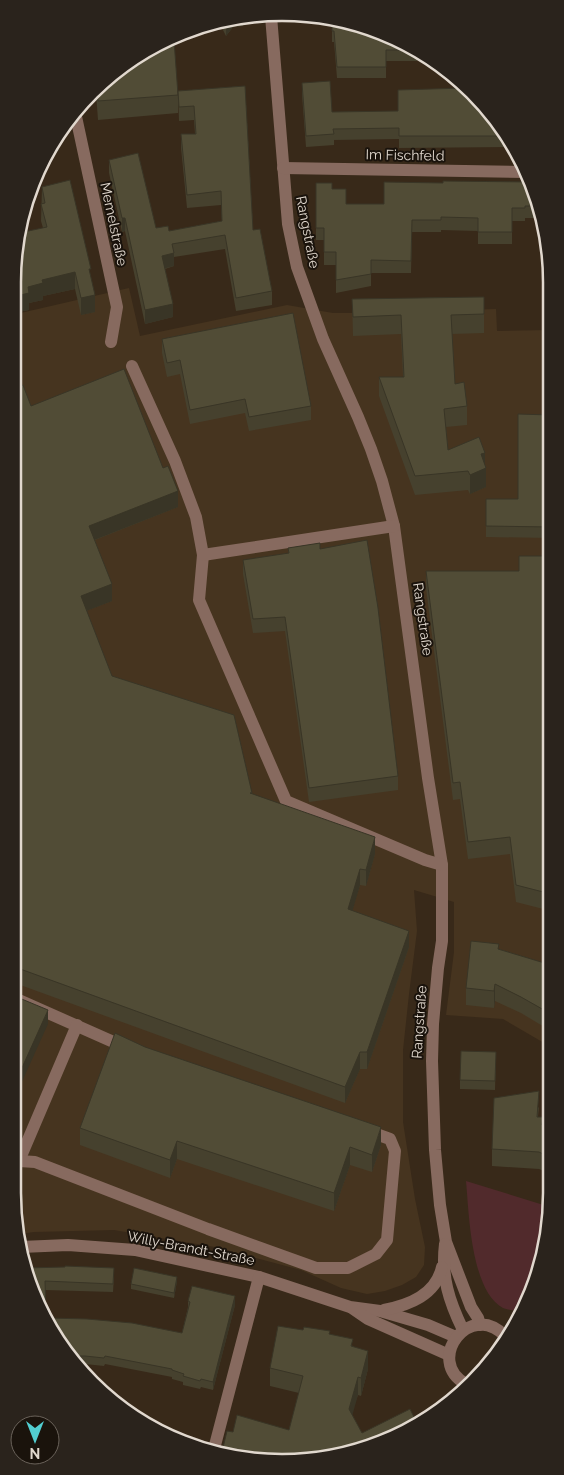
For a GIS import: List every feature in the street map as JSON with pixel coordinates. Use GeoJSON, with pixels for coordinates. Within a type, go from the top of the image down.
{"type":"FeatureCollection","features":[{"type":"Feature","properties":{"kind":"street","name":"Rangstraße"},"geometry":{"type":"LineString","coordinates":[[271,22],[288,224],[297,267],[323,339],[371,449],[394,526],[428,778],[442,865],[442,941],[433,1024],[432,1061],[438,1186],[446,1242],[471,1307],[480,1324]]}},
{"type":"Feature","properties":{"kind":"street","name":"Memelstraße"},"geometry":{"type":"LineString","coordinates":[[76,122],[117,307],[111,342]]}},
{"type":"Feature","properties":{"kind":"street","name":"Im Fischfeld"},"geometry":{"type":"LineString","coordinates":[[283,168],[518,172]]}},
{"type":"Feature","properties":{"kind":"street"},"geometry":{"type":"LineString","coordinates":[[132,366],[175,460],[196,517],[203,555],[199,600],[286,801],[425,860],[442,865]]}},
{"type":"Feature","properties":{"kind":"street"},"geometry":{"type":"LineString","coordinates":[[203,555],[394,526]]}},
{"type":"Feature","properties":{"kind":"street"},"geometry":{"type":"LineString","coordinates":[[21,1001],[139,1053]]}},
{"type":"Feature","properties":{"kind":"street"},"geometry":{"type":"LineString","coordinates":[[21,1153],[77,1026]]}},
{"type":"Feature","properties":{"kind":"street"},"geometry":{"type":"LineString","coordinates":[[21,1163],[35,1162],[208,1229],[316,1268],[348,1268],[376,1254],[388,1240],[395,1151],[390,1139],[354,1126]]}},
{"type":"Feature","properties":{"kind":"street","name":"Rangstraße"},"geometry":{"type":"LineString","coordinates":[[446,1242],[443,1262],[450,1303],[460,1334]]}},
{"type":"Feature","properties":{"kind":"street","name":"Willy-Brandt-Straße"},"geometry":{"type":"LineString","coordinates":[[27,1247],[68,1245],[135,1250],[259,1277],[350,1307],[380,1311],[460,1334]]}},
{"type":"Feature","properties":{"kind":"street"},"geometry":{"type":"LineString","coordinates":[[380,1311],[405,1305],[429,1291],[436,1284],[443,1262]]}},
{"type":"Feature","properties":{"kind":"street"},"geometry":{"type":"LineString","coordinates":[[215,1445],[259,1277]]}},
{"type":"Feature","properties":{"kind":"street","name":"Willy-Brandt-Straße"},"geometry":{"type":"LineString","coordinates":[[350,1307],[368,1319],[449,1355]]}},
{"type":"Feature","properties":{"kind":"street"},"geometry":{"type":"LineString","coordinates":[[462,1381],[453,1371],[449,1355],[450,1348],[460,1334],[468,1327],[480,1324],[494,1327],[502,1333]]}},
{"type":"Feature","properties":{"kind":"shaded area"},"geometry":{"type":"Polygon","coordinates":[[[129,288],[140,336],[287,305],[333,313],[496,309],[497,331],[543,330],[543,1042],[503,1019],[446,1015],[454,952],[454,902],[414,890],[417,931],[403,1050],[403,1122],[415,1199],[425,1247],[424,1265],[416,1277],[402,1285],[385,1291],[367,1294],[341,1288],[301,1270],[215,1247],[114,1230],[24,1233],[21,1193],[21,313],[129,288]]]}},
{"type":"Feature","properties":{"kind":"shaded area"},"geometry":{"type":"Polygon","coordinates":[[[466,1181],[542,1205],[541,1227],[534,1260],[523,1293],[515,1311],[503,1308],[492,1299],[484,1286],[478,1269],[471,1231],[466,1181]]]}},
{"type":"Feature","properties":{"kind":"building"},"geometry":{"type":"Polygon","coordinates":[[[332,26],[349,30],[382,41],[401,50],[386,50],[386,67],[337,67],[334,31],[332,31],[332,26]]]}},
{"type":"Feature","properties":{"kind":"building"},"geometry":{"type":"Polygon","coordinates":[[[174,45],[178,95],[98,101],[98,98],[123,75],[152,56],[174,45]]]}},
{"type":"Feature","properties":{"kind":"building"},"geometry":{"type":"Polygon","coordinates":[[[330,81],[332,112],[398,111],[398,90],[456,88],[478,110],[498,136],[399,136],[399,128],[333,129],[334,134],[306,136],[302,83],[330,81]]]}},
{"type":"Feature","properties":{"kind":"building"},"geometry":{"type":"Polygon","coordinates":[[[245,86],[253,230],[260,229],[272,291],[236,298],[225,235],[172,244],[174,253],[162,256],[173,304],[145,310],[125,218],[122,218],[109,160],[138,153],[156,228],[168,226],[169,231],[222,221],[221,191],[187,195],[181,134],[196,134],[194,106],[179,107],[178,91],[245,86]]]}},
{"type":"Feature","properties":{"kind":"building"},"geometry":{"type":"Polygon","coordinates":[[[70,180],[91,269],[89,269],[95,295],[81,298],[75,272],[42,280],[43,283],[28,287],[29,293],[21,295],[23,248],[26,232],[47,227],[41,204],[45,203],[42,187],[70,180]]]}},
{"type":"Feature","properties":{"kind":"building"},"geometry":{"type":"Polygon","coordinates":[[[443,181],[523,182],[531,206],[512,208],[512,232],[478,232],[478,218],[441,217],[441,220],[412,220],[411,261],[371,260],[371,274],[336,280],[336,252],[324,252],[324,228],[316,228],[316,183],[332,183],[332,189],[346,189],[346,204],[384,204],[384,182],[443,183],[443,181]]]}},
{"type":"Feature","properties":{"kind":"building"},"geometry":{"type":"Polygon","coordinates":[[[484,297],[484,314],[451,315],[455,384],[464,382],[467,406],[444,409],[448,450],[479,437],[485,453],[481,454],[486,468],[470,475],[468,471],[415,476],[379,377],[404,377],[401,315],[353,317],[352,299],[484,297]]]}},
{"type":"Feature","properties":{"kind":"building"},"geometry":{"type":"Polygon","coordinates":[[[293,313],[311,406],[249,417],[245,399],[190,410],[180,360],[167,363],[162,339],[293,313]]]}},
{"type":"Feature","properties":{"kind":"building"},"geometry":{"type":"Polygon","coordinates":[[[124,369],[163,468],[168,466],[178,491],[89,526],[112,584],[81,596],[112,676],[234,715],[252,793],[250,793],[375,837],[366,870],[360,869],[348,909],[409,931],[367,1052],[360,1052],[345,1087],[21,969],[21,386],[23,385],[31,406],[124,369]]]}},
{"type":"Feature","properties":{"kind":"building"},"geometry":{"type":"Polygon","coordinates":[[[518,414],[543,415],[543,527],[486,526],[486,499],[518,499],[518,414]]]}},
{"type":"Feature","properties":{"kind":"building"},"geometry":{"type":"Polygon","coordinates":[[[367,540],[378,608],[398,776],[309,788],[285,617],[253,619],[243,560],[289,553],[288,548],[320,543],[320,549],[367,540]]]}},
{"type":"Feature","properties":{"kind":"building"},"geometry":{"type":"Polygon","coordinates":[[[519,556],[543,556],[543,892],[516,885],[510,837],[468,842],[460,782],[453,783],[426,571],[519,571],[519,556]]]}},
{"type":"Feature","properties":{"kind":"building"},"geometry":{"type":"Polygon","coordinates":[[[471,941],[499,944],[498,949],[543,963],[543,1009],[495,984],[494,991],[466,988],[471,941]]]}},
{"type":"Feature","properties":{"kind":"building"},"geometry":{"type":"Polygon","coordinates":[[[21,999],[48,1010],[21,1070],[21,999]]]}},
{"type":"Feature","properties":{"kind":"building"},"geometry":{"type":"Polygon","coordinates":[[[115,1033],[145,1047],[381,1127],[372,1155],[350,1147],[334,1193],[177,1141],[170,1160],[80,1128],[115,1033]]]}},
{"type":"Feature","properties":{"kind":"building"},"geometry":{"type":"Polygon","coordinates":[[[461,1051],[496,1052],[495,1081],[460,1080],[461,1051]]]}},
{"type":"Feature","properties":{"kind":"building"},"geometry":{"type":"Polygon","coordinates":[[[539,1091],[537,1117],[543,1117],[543,1154],[539,1152],[492,1149],[494,1098],[539,1091]]]}},
{"type":"Feature","properties":{"kind":"building"},"geometry":{"type":"Polygon","coordinates":[[[32,1268],[114,1268],[113,1284],[45,1281],[46,1303],[32,1268]]]}},
{"type":"Feature","properties":{"kind":"building"},"geometry":{"type":"Polygon","coordinates":[[[134,1268],[177,1277],[174,1293],[131,1284],[134,1268]]]}},
{"type":"Feature","properties":{"kind":"building"},"geometry":{"type":"Polygon","coordinates":[[[192,1286],[235,1296],[213,1382],[201,1379],[200,1381],[183,1376],[184,1374],[172,1369],[105,1356],[104,1358],[78,1356],[53,1318],[132,1323],[182,1333],[190,1302],[188,1301],[192,1286]]]}},
{"type":"Feature","properties":{"kind":"building"},"geometry":{"type":"Polygon","coordinates":[[[278,1326],[303,1330],[304,1327],[330,1331],[329,1334],[353,1339],[351,1346],[368,1351],[361,1378],[358,1377],[349,1409],[362,1433],[410,1409],[414,1418],[366,1440],[316,1452],[282,1454],[248,1452],[223,1447],[227,1431],[233,1432],[237,1415],[289,1430],[303,1376],[270,1368],[278,1326]]]}}]}
